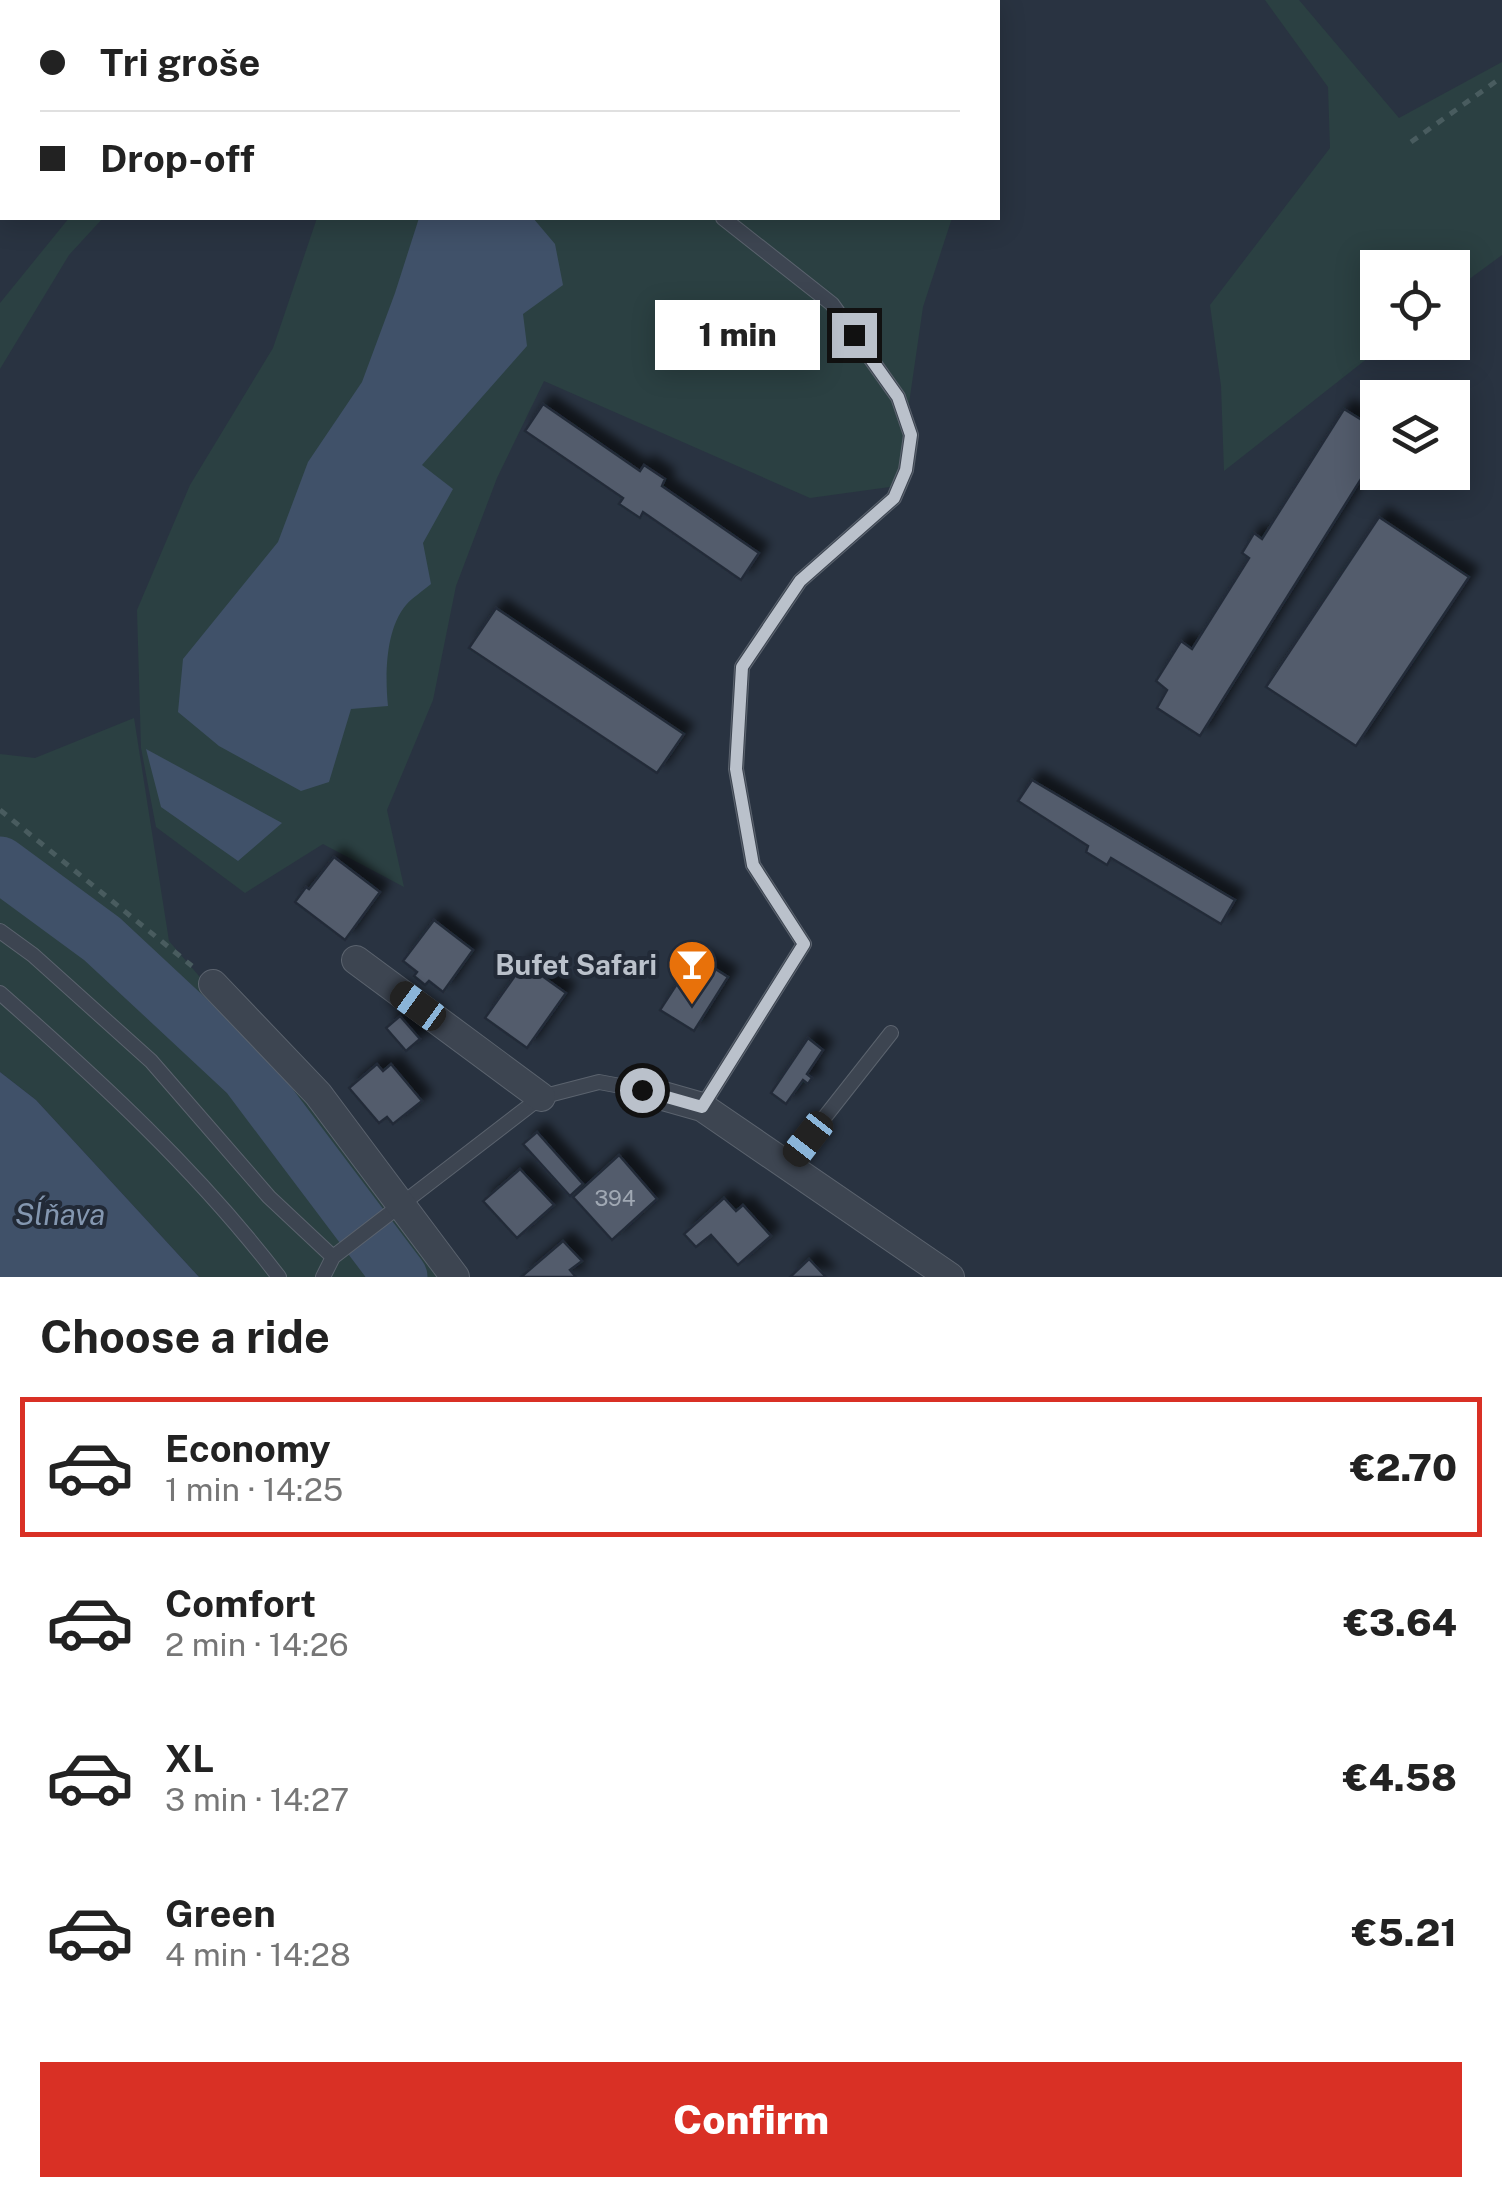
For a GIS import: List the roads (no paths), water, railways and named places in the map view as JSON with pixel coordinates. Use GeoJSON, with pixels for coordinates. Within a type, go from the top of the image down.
{"type":"FeatureCollection","features":[{"type":"Feature","properties":{"kind":"street"},"geometry":{"type":"LineString","coordinates":[[356,960],[541,1097]]}},
{"type":"Feature","properties":{"kind":"street"},"geometry":{"type":"LineString","coordinates":[[214,984],[318,1094],[456,1277]]}},
{"type":"Feature","properties":{"kind":"street"},"geometry":{"type":"LineString","coordinates":[[642,1090],[702,1107],[950,1277]]}},
{"type":"Feature","properties":{"kind":"lane"},"geometry":{"type":"LineString","coordinates":[[702,1107],[804,944],[753,865],[736,769],[742,667],[800,581],[894,498],[906,470],[911,435],[898,397],[832,304],[726,220]]}},
{"type":"Feature","properties":{"kind":"lane"},"geometry":{"type":"LineString","coordinates":[[0,931],[33,954],[151,1060],[269,1197],[333,1258]]}},
{"type":"Feature","properties":{"kind":"lane"},"geometry":{"type":"LineString","coordinates":[[0,993],[147,1127],[243,1230],[279,1277]]}},
{"type":"Feature","properties":{"kind":"lane"},"geometry":{"type":"LineString","coordinates":[[787,1166],[891,1033]]}},
{"type":"Feature","properties":{"kind":"lane"},"geometry":{"type":"LineString","coordinates":[[323,1277],[333,1258],[352,1242],[541,1097],[599,1082],[642,1090]]}},
{"type":"Feature","properties":{"kind":"water"},"geometry":{"type":"Polygon","coordinates":[[[418,220],[535,220],[555,244],[563,285],[523,314],[527,346],[422,465],[453,489],[423,543],[431,584],[406,605],[390,640],[388,706],[351,709],[329,782],[301,791],[219,746],[178,712],[183,659],[278,542],[308,462],[362,382],[418,220]]]}},
{"type":"Feature","properties":{"kind":"water"},"geometry":{"type":"Polygon","coordinates":[[[146,749],[282,823],[238,861],[161,807],[146,749]]]}},
{"type":"Feature","properties":{"kind":"water","name":"Sĺňava"},"geometry":{"type":"Polygon","coordinates":[[[0,1072],[36,1100],[199,1277],[0,1277],[0,1072]]]}},
{"type":"Feature","properties":{"kind":"waterway"},"geometry":{"type":"LineString","coordinates":[[0,864],[102,939],[247,1074],[400,1277]]}},
{"type":"Feature","properties":{"kind":"place","name":"Bufet Safari"},"geometry":{"type":"Point","coordinates":[692,1006]}}]}
